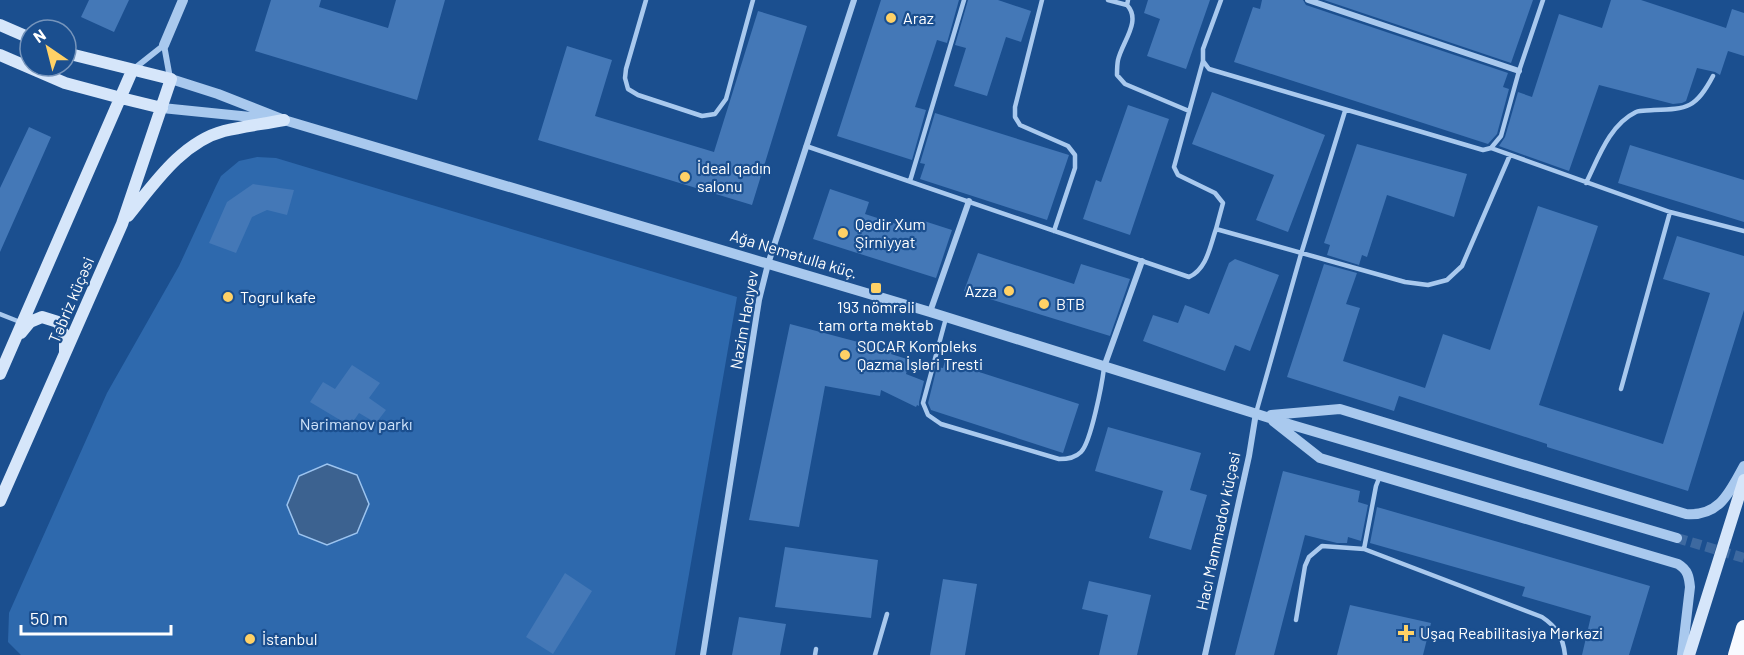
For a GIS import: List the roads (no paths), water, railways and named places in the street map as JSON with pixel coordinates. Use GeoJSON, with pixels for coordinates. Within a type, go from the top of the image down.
{"type":"FeatureCollection","features":[{"type":"Feature","properties":{"kind":"highway"},"geometry":{"type":"LineString","coordinates":[[1736,655],[1744,628]]}},
{"type":"Feature","properties":{"kind":"main road"},"geometry":{"type":"LineString","coordinates":[[0,25],[18,33]]}},
{"type":"Feature","properties":{"kind":"main road"},"geometry":{"type":"LineString","coordinates":[[0,55],[65,82],[162,108]]}},
{"type":"Feature","properties":{"kind":"main road"},"geometry":{"type":"LineString","coordinates":[[78,57],[171,80]]}},
{"type":"Feature","properties":{"kind":"main road"},"geometry":{"type":"LineString","coordinates":[[0,374],[132,71]]}},
{"type":"Feature","properties":{"kind":"main road","name":"Təbriz küçəsi"},"geometry":{"type":"LineString","coordinates":[[0,501],[122,224],[171,80]]}},
{"type":"Feature","properties":{"kind":"main road"},"geometry":{"type":"LineString","coordinates":[[122,224],[172,164],[194,146],[224,131],[284,120]]}},
{"type":"Feature","properties":{"kind":"main road"},"geometry":{"type":"LineString","coordinates":[[16,338],[30,322],[42,317],[58,322],[65,337],[65,357]]}},
{"type":"Feature","properties":{"kind":"main road"},"geometry":{"type":"LineString","coordinates":[[1689,655],[1744,480]]}},
{"type":"Feature","properties":{"kind":"street"},"geometry":{"type":"LineString","coordinates":[[132,71],[164,45],[183,0]]}},
{"type":"Feature","properties":{"kind":"street","name":"Nazim Hacıyev"},"geometry":{"type":"LineString","coordinates":[[703,655],[759,300],[768,264],[854,0]]}},
{"type":"Feature","properties":{"kind":"street"},"geometry":{"type":"LineString","coordinates":[[1308,0],[1519,71]]}},
{"type":"Feature","properties":{"kind":"street"},"geometry":{"type":"LineString","coordinates":[[164,45],[171,80],[218,94],[284,120]]}},
{"type":"Feature","properties":{"kind":"street"},"geometry":{"type":"LineString","coordinates":[[162,108],[284,120]]}},
{"type":"Feature","properties":{"kind":"street","name":"Ağa Nemətulla küç."},"geometry":{"type":"LineString","coordinates":[[284,120],[930,312],[1292,425],[1677,538]]}},
{"type":"Feature","properties":{"kind":"street"},"geometry":{"type":"LineString","coordinates":[[930,312],[969,201]]}},
{"type":"Feature","properties":{"kind":"street"},"geometry":{"type":"LineString","coordinates":[[1104,368],[1142,261]]}},
{"type":"Feature","properties":{"kind":"street"},"geometry":{"type":"LineString","coordinates":[[1261,414],[1340,409],[1686,514],[1709,512],[1718,506],[1744,466]]}},
{"type":"Feature","properties":{"kind":"street"},"geometry":{"type":"LineString","coordinates":[[1261,414],[1320,458],[1678,564],[1689,576],[1690,587],[1683,655]]}},
{"type":"Feature","properties":{"kind":"street","name":"Hacı Məmmədov küçəsi"},"geometry":{"type":"LineString","coordinates":[[1205,655],[1249,456],[1261,414]]}},
{"type":"Feature","properties":{"kind":"lane"},"geometry":{"type":"LineString","coordinates":[[646,0],[626,69],[625,78],[628,88],[638,95],[702,116],[716,114],[726,99],[753,0]]}},
{"type":"Feature","properties":{"kind":"lane"},"geometry":{"type":"LineString","coordinates":[[910,182],[964,0]]}},
{"type":"Feature","properties":{"kind":"lane"},"geometry":{"type":"LineString","coordinates":[[1042,0],[1015,107],[1015,117],[1020,125],[1068,146],[1076,155],[1075,168],[1054,231]]}},
{"type":"Feature","properties":{"kind":"lane"},"geometry":{"type":"LineString","coordinates":[[1108,0],[1127,2],[1133,11],[1133,20],[1118,60],[1117,75],[1125,84],[1189,111]]}},
{"type":"Feature","properties":{"kind":"lane"},"geometry":{"type":"LineString","coordinates":[[806,146],[1189,277],[1197,274],[1202,268],[1223,203],[1215,193],[1178,175],[1174,167],[1203,62],[1203,50],[1221,0]]}},
{"type":"Feature","properties":{"kind":"lane"},"geometry":{"type":"LineString","coordinates":[[1491,148],[1501,136],[1519,71],[1543,0]]}},
{"type":"Feature","properties":{"kind":"lane"},"geometry":{"type":"LineString","coordinates":[[1203,62],[1209,69],[1222,74],[1483,150],[1491,148],[1670,212],[1744,231]]}},
{"type":"Feature","properties":{"kind":"lane"},"geometry":{"type":"LineString","coordinates":[[1586,183],[1611,134],[1627,118],[1638,111],[1681,109],[1696,102],[1706,90],[1713,76]]}},
{"type":"Feature","properties":{"kind":"lane"},"geometry":{"type":"LineString","coordinates":[[1261,414],[1301,254],[1345,111]]}},
{"type":"Feature","properties":{"kind":"lane"},"geometry":{"type":"LineString","coordinates":[[1216,229],[1405,282],[1428,285],[1447,280],[1462,266],[1510,155]]}},
{"type":"Feature","properties":{"kind":"lane"},"geometry":{"type":"LineString","coordinates":[[1621,389],[1670,212]]}},
{"type":"Feature","properties":{"kind":"lane"},"geometry":{"type":"LineString","coordinates":[[0,314],[22,323]]}},
{"type":"Feature","properties":{"kind":"lane"},"geometry":{"type":"LineString","coordinates":[[946,318],[923,403],[928,415],[941,424],[1059,459],[1073,458],[1084,450],[1099,399],[1104,368]]}},
{"type":"Feature","properties":{"kind":"lane"},"geometry":{"type":"LineString","coordinates":[[1364,549],[1380,476]]}},
{"type":"Feature","properties":{"kind":"lane"},"geometry":{"type":"LineString","coordinates":[[1296,620],[1305,566],[1309,557],[1322,546],[1364,549],[1542,617],[1553,624],[1563,638],[1565,655]]}},
{"type":"Feature","properties":{"kind":"lane"},"geometry":{"type":"LineString","coordinates":[[875,655],[887,614]]}},
{"type":"Feature","properties":{"kind":"tunnel"},"geometry":{"type":"LineString","coordinates":[[1677,538],[1744,558]]}},
{"type":"Feature","properties":{"kind":"place","name":"Araz"},"geometry":{"type":"Point","coordinates":[891,18]}},
{"type":"Feature","properties":{"kind":"place","name":"İdeal qadın salonu"},"geometry":{"type":"Point","coordinates":[685,177]}},
{"type":"Feature","properties":{"kind":"place","name":"Qədir Xum Şirniyyat"},"geometry":{"type":"Point","coordinates":[843,233]}},
{"type":"Feature","properties":{"kind":"place","name":"193 nömrəli tam orta məktəb"},"geometry":{"type":"Point","coordinates":[876,288]}},
{"type":"Feature","properties":{"kind":"place","name":"Azza"},"geometry":{"type":"Point","coordinates":[1009,291]}},
{"type":"Feature","properties":{"kind":"place","name":"Togrul kafe"},"geometry":{"type":"Point","coordinates":[228,297]}},
{"type":"Feature","properties":{"kind":"place","name":"BTB"},"geometry":{"type":"Point","coordinates":[1044,304]}},
{"type":"Feature","properties":{"kind":"place","name":"SOCAR Kompleks Qazma İşləri Tresti"},"geometry":{"type":"Point","coordinates":[845,355]}},
{"type":"Feature","properties":{"kind":"place","name":"Uşaq Reabilitasiya Mərkəzi"},"geometry":{"type":"Point","coordinates":[1406,633]}},
{"type":"Feature","properties":{"kind":"place","name":"İstanbul"},"geometry":{"type":"Point","coordinates":[250,639]}},
{"type":"Feature","properties":{"kind":"park label","name":"Nərimanov parkı"},"geometry":{"type":"Point","coordinates":[356,424]}}]}
